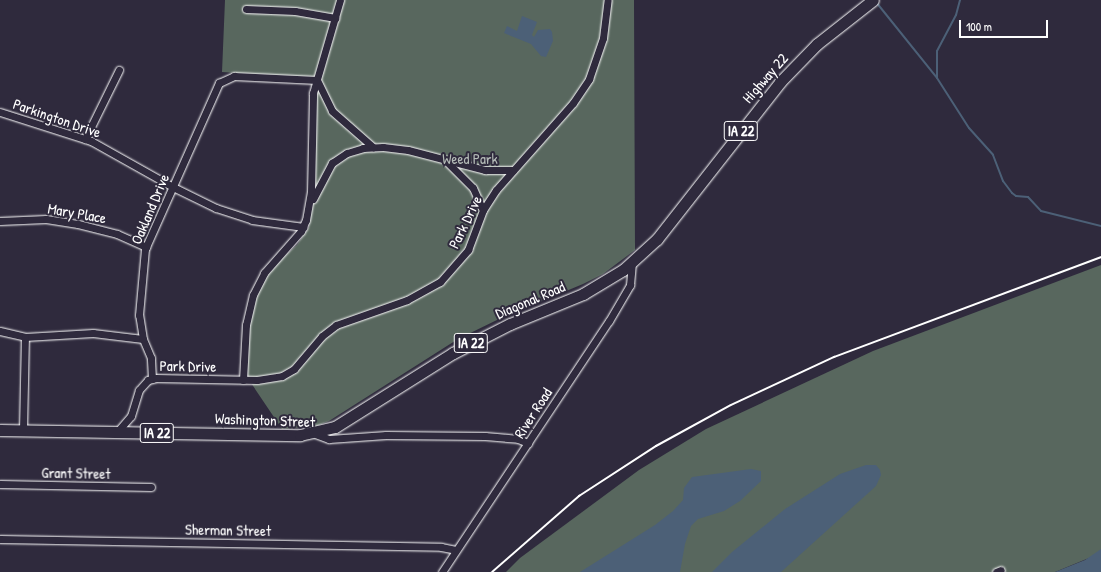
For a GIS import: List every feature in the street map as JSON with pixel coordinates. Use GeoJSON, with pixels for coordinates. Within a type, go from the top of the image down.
{"type":"FeatureCollection","features":[{"type":"Feature","properties":{"kind":"main road","name":"Highway 22"},"geometry":{"type":"LineString","coordinates":[[632,263],[657,239],[780,82],[817,44],[873,0]]}},
{"type":"Feature","properties":{"kind":"main road","name":"Diagonal Road"},"geometry":{"type":"LineString","coordinates":[[315,434],[346,421],[453,353],[510,324],[600,286],[632,263]]}},
{"type":"Feature","properties":{"kind":"main road","name":"Washington Street"},"geometry":{"type":"LineString","coordinates":[[0,430],[315,434]]}},
{"type":"Feature","properties":{"kind":"street"},"geometry":{"type":"LineString","coordinates":[[310,205],[312,108],[316,80],[340,0]]}},
{"type":"Feature","properties":{"kind":"street","name":"Park Drive"},"geometry":{"type":"LineString","coordinates":[[117,432],[131,416],[142,386],[152,379],[242,380],[282,376],[297,366],[322,336],[336,325],[432,288],[448,274],[468,250],[483,210],[513,170],[573,103],[589,79],[603,38],[608,0]]}},
{"type":"Feature","properties":{"kind":"street"},"geometry":{"type":"LineString","coordinates":[[246,9],[295,11],[335,18]]}},
{"type":"Feature","properties":{"kind":"street"},"geometry":{"type":"LineString","coordinates":[[85,139],[119,70]]}},
{"type":"Feature","properties":{"kind":"street","name":"Oakland Drive"},"geometry":{"type":"LineString","coordinates":[[152,379],[151,358],[143,339],[139,315],[146,247],[219,83],[229,77],[244,76],[316,80]]}},
{"type":"Feature","properties":{"kind":"street"},"geometry":{"type":"LineString","coordinates":[[316,80],[326,104],[342,121],[373,147]]}},
{"type":"Feature","properties":{"kind":"street"},"geometry":{"type":"LineString","coordinates":[[312,108],[326,104]]}},
{"type":"Feature","properties":{"kind":"street","name":"Parkington Drive"},"geometry":{"type":"LineString","coordinates":[[0,112],[85,139],[173,187],[241,217],[277,225],[304,226]]}},
{"type":"Feature","properties":{"kind":"street"},"geometry":{"type":"LineString","coordinates":[[242,380],[244,336],[253,295],[264,273],[304,226],[310,205],[320,182],[332,164],[354,150],[373,147],[420,152],[485,170],[513,170]]}},
{"type":"Feature","properties":{"kind":"street"},"geometry":{"type":"LineString","coordinates":[[445,160],[473,188],[483,210]]}},
{"type":"Feature","properties":{"kind":"street","name":"Mary Place"},"geometry":{"type":"LineString","coordinates":[[0,221],[46,220],[78,224],[117,234],[146,247]]}},
{"type":"Feature","properties":{"kind":"street","name":"River Road"},"geometry":{"type":"LineString","coordinates":[[442,572],[528,444],[623,297],[632,276],[632,263]]}},
{"type":"Feature","properties":{"kind":"street"},"geometry":{"type":"LineString","coordinates":[[0,331],[25,337],[93,333],[143,339]]}},
{"type":"Feature","properties":{"kind":"street"},"geometry":{"type":"LineString","coordinates":[[23,430],[25,337]]}},
{"type":"Feature","properties":{"kind":"street","name":"Washington Street"},"geometry":{"type":"LineString","coordinates":[[315,434],[329,438],[386,435],[486,436],[518,438],[528,444]]}},
{"type":"Feature","properties":{"kind":"street","name":"Grant Street"},"geometry":{"type":"LineString","coordinates":[[0,484],[151,487]]}},
{"type":"Feature","properties":{"kind":"street","name":"Sherman Street"},"geometry":{"type":"LineString","coordinates":[[0,539],[441,547],[456,550]]}},
{"type":"Feature","properties":{"kind":"green space","name":"Weed Park"},"geometry":{"type":"Polygon","coordinates":[[[225,0],[634,0],[635,250],[603,274],[583,284],[499,319],[458,339],[329,421],[316,426],[282,429],[245,374],[248,321],[257,293],[271,268],[297,245],[309,227],[317,78],[222,72],[225,0]]]}},
{"type":"Feature","properties":{"kind":"green space"},"geometry":{"type":"Polygon","coordinates":[[[1101,265],[1101,553],[1055,572],[506,572],[520,558],[639,470],[706,429],[873,351],[1101,265]]]}},
{"type":"Feature","properties":{"kind":"water"},"geometry":{"type":"Polygon","coordinates":[[[522,16],[537,22],[532,35],[534,37],[538,30],[550,29],[552,32],[553,41],[546,57],[541,56],[531,44],[504,33],[507,26],[517,31],[522,16]]]}},
{"type":"Feature","properties":{"kind":"water"},"geometry":{"type":"Polygon","coordinates":[[[866,465],[876,465],[880,470],[881,475],[876,486],[781,572],[712,572],[732,552],[785,509],[840,474],[866,465]]]}},
{"type":"Feature","properties":{"kind":"water"},"geometry":{"type":"Polygon","coordinates":[[[751,469],[761,471],[761,481],[740,501],[724,511],[698,519],[691,526],[685,544],[680,572],[580,572],[655,525],[673,511],[683,500],[684,488],[692,477],[751,469]]]}},
{"type":"Feature","properties":{"kind":"water"},"geometry":{"type":"Polygon","coordinates":[[[1101,549],[1101,572],[1055,572],[1085,560],[1101,549]]]}},
{"type":"Feature","properties":{"kind":"waterway"},"geometry":{"type":"LineString","coordinates":[[937,78],[937,51],[956,15],[960,0]]}},
{"type":"Feature","properties":{"kind":"waterway"},"geometry":{"type":"LineString","coordinates":[[876,2],[937,78],[969,128],[993,155],[1003,181],[1012,193],[1016,196],[1028,197],[1041,211],[1101,226]]}},
{"type":"Feature","properties":{"kind":"railway"},"geometry":{"type":"LineString","coordinates":[[492,572],[579,496],[656,446],[731,405],[834,357],[1101,257]]}}]}
